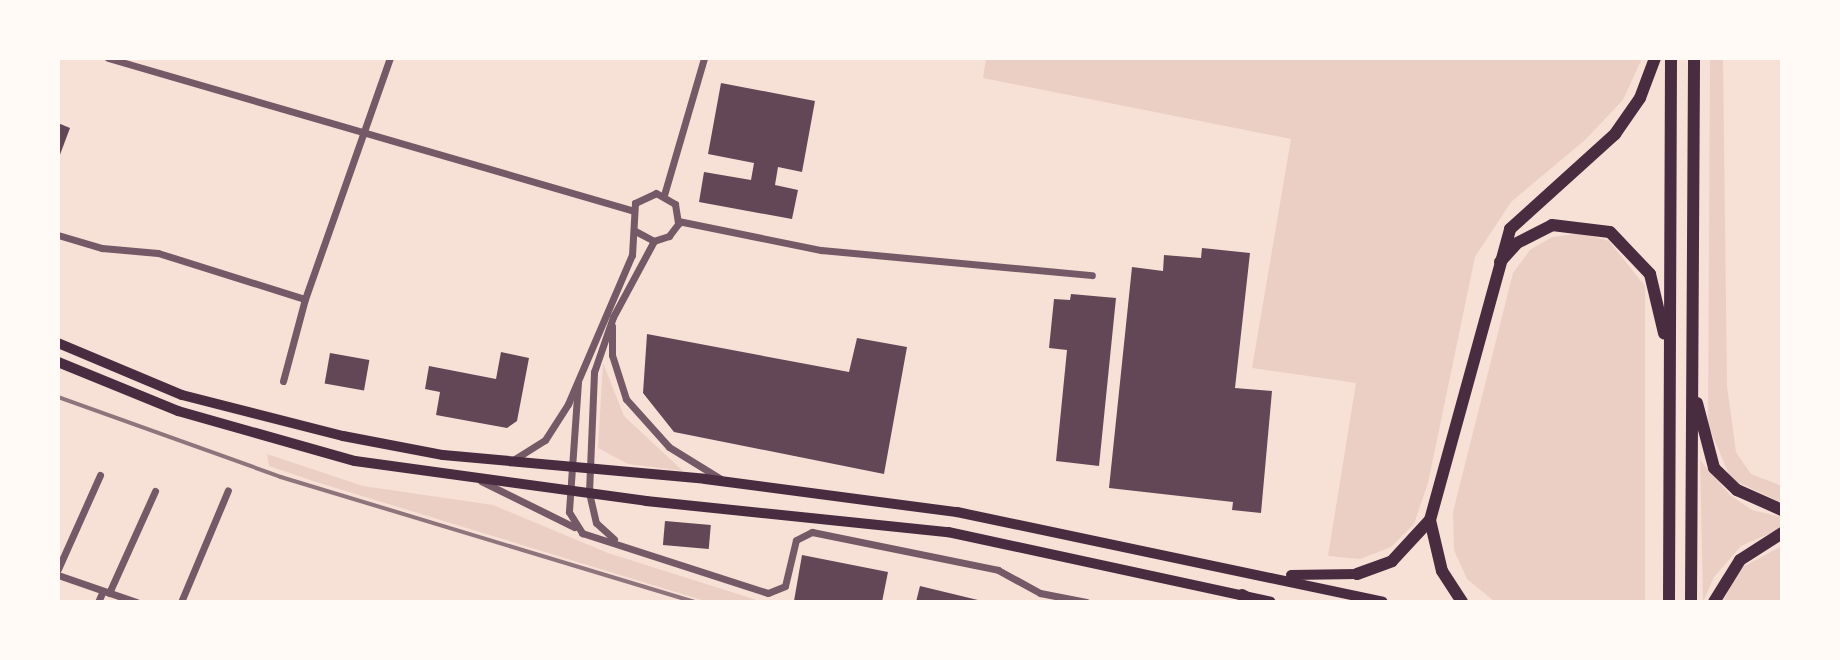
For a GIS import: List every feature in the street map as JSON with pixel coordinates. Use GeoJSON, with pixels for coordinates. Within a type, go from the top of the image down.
{"type":"FeatureCollection","features":[{"type":"Feature","properties":{"kind":"highway"},"geometry":{"type":"LineString","coordinates":[[1462,602],[1442,571],[1430,520],[1493,274],[1522,213],[1615,134],[1640,98],[1655,58]]}},
{"type":"Feature","properties":{"kind":"highway"},"geometry":{"type":"LineString","coordinates":[[1669,602],[1671,58]]}},
{"type":"Feature","properties":{"kind":"highway"},"geometry":{"type":"LineString","coordinates":[[1691,602],[1693,58]]}},
{"type":"Feature","properties":{"kind":"highway"},"geometry":{"type":"LineString","coordinates":[[1493,274],[1517,243],[1552,225],[1610,232],[1650,274],[1669,359]]}},
{"type":"Feature","properties":{"kind":"highway"},"geometry":{"type":"LineString","coordinates":[[1691,375],[1714,468],[1737,490],[1782,510]]}},
{"type":"Feature","properties":{"kind":"highway"},"geometry":{"type":"LineString","coordinates":[[1357,574],[1392,561],[1430,520]]}},
{"type":"Feature","properties":{"kind":"highway"},"geometry":{"type":"LineString","coordinates":[[1714,602],[1740,560],[1782,533]]}},
{"type":"Feature","properties":{"kind":"highway"},"geometry":{"type":"LineString","coordinates":[[1242,595],[1254,602]]}},
{"type":"Feature","properties":{"kind":"main road"},"geometry":{"type":"LineString","coordinates":[[58,343],[182,395],[262,419],[508,463],[725,482],[957,512],[1273,575],[1383,602]]}},
{"type":"Feature","properties":{"kind":"main road"},"geometry":{"type":"LineString","coordinates":[[58,362],[262,438],[355,461],[481,481],[948,532],[1271,602]]}},
{"type":"Feature","properties":{"kind":"main road"},"geometry":{"type":"LineString","coordinates":[[1273,575],[1357,574]]}},
{"type":"Feature","properties":{"kind":"street"},"geometry":{"type":"LineString","coordinates":[[108,58],[363,135],[631,210]]}},
{"type":"Feature","properties":{"kind":"street"},"geometry":{"type":"LineString","coordinates":[[283,381],[305,299],[390,58]]}},
{"type":"Feature","properties":{"kind":"street"},"geometry":{"type":"LineString","coordinates":[[664,195],[704,58]]}},
{"type":"Feature","properties":{"kind":"street"},"geometry":{"type":"LineString","coordinates":[[617,541],[596,523],[589,492],[594,372],[613,317],[654,241],[669,236],[678,221],[675,204],[664,195],[648,194],[631,210]]}},
{"type":"Feature","properties":{"kind":"street"},"geometry":{"type":"LineString","coordinates":[[508,463],[545,440],[578,382],[627,267],[635,230],[631,210]]}},
{"type":"Feature","properties":{"kind":"street"},"geometry":{"type":"LineString","coordinates":[[678,221],[821,250],[1092,275]]}},
{"type":"Feature","properties":{"kind":"street"},"geometry":{"type":"LineString","coordinates":[[635,230],[654,241]]}},
{"type":"Feature","properties":{"kind":"street"},"geometry":{"type":"LineString","coordinates":[[58,235],[102,248],[158,253],[305,299]]}},
{"type":"Feature","properties":{"kind":"street"},"geometry":{"type":"LineString","coordinates":[[613,317],[612,355],[626,399],[669,447],[725,482]]}},
{"type":"Feature","properties":{"kind":"street"},"geometry":{"type":"LineString","coordinates":[[574,527],[569,490],[578,382]]}},
{"type":"Feature","properties":{"kind":"street"},"geometry":{"type":"LineString","coordinates":[[58,569],[100,475]]}},
{"type":"Feature","properties":{"kind":"street"},"geometry":{"type":"LineString","coordinates":[[481,481],[574,527],[778,593],[796,540],[812,532],[999,570],[1040,593],[1086,602]]}},
{"type":"Feature","properties":{"kind":"street"},"geometry":{"type":"LineString","coordinates":[[181,602],[228,490]]}},
{"type":"Feature","properties":{"kind":"street"},"geometry":{"type":"LineString","coordinates":[[99,602],[155,491]]}},
{"type":"Feature","properties":{"kind":"street"},"geometry":{"type":"LineString","coordinates":[[58,575],[136,602]]}},
{"type":"Feature","properties":{"kind":"shaded area"},"geometry":{"type":"Polygon","coordinates":[[[986,58],[1642,58],[1623,100],[1585,140],[1511,202],[1475,257],[1428,483],[1414,524],[1391,547],[1360,559],[1328,556],[1356,383],[1252,368],[1291,139],[983,78],[986,58]]]}},
{"type":"Feature","properties":{"kind":"shaded area"},"geometry":{"type":"Polygon","coordinates":[[[1710,58],[1723,58],[1727,386],[1736,452],[1751,474],[1782,486],[1782,503],[1731,479],[1708,425],[1710,58]]]}},
{"type":"Feature","properties":{"kind":"shaded area"},"geometry":{"type":"Polygon","coordinates":[[[1582,233],[1609,241],[1645,286],[1645,602],[1495,602],[1467,579],[1454,550],[1453,512],[1513,273],[1530,250],[1552,237],[1582,233]]]}},
{"type":"Feature","properties":{"kind":"shaded area"},"geometry":{"type":"Polygon","coordinates":[[[603,363],[624,416],[683,471],[628,464],[598,448],[603,363]]]}},
{"type":"Feature","properties":{"kind":"shaded area"},"geometry":{"type":"Polygon","coordinates":[[[267,454],[363,486],[493,505],[608,553],[763,602],[708,602],[313,481],[269,466],[267,454]]]}},
{"type":"Feature","properties":{"kind":"shaded area"},"geometry":{"type":"Polygon","coordinates":[[[1700,460],[1730,495],[1752,510],[1782,517],[1782,528],[1741,546],[1714,577],[1703,602],[1700,460]]]}},
{"type":"Feature","properties":{"kind":"shaded area"},"geometry":{"type":"Polygon","coordinates":[[[1782,546],[1782,602],[1723,602],[1739,569],[1782,546]]]}},
{"type":"Feature","properties":{"kind":"building"},"geometry":{"type":"Polygon","coordinates":[[[721,83],[815,101],[802,172],[778,167],[775,185],[798,190],[792,219],[699,202],[704,172],[751,180],[754,163],[708,154],[721,83]]]}},
{"type":"Feature","properties":{"kind":"building"},"geometry":{"type":"Polygon","coordinates":[[[58,123],[70,128],[58,160],[58,123]]]}},
{"type":"Feature","properties":{"kind":"building"},"geometry":{"type":"Polygon","coordinates":[[[1202,248],[1250,253],[1235,388],[1272,391],[1261,513],[1232,510],[1233,502],[1109,488],[1132,267],[1163,271],[1164,255],[1201,258],[1202,248]]]}},
{"type":"Feature","properties":{"kind":"building"},"geometry":{"type":"Polygon","coordinates":[[[1071,294],[1116,298],[1099,466],[1056,461],[1067,350],[1049,348],[1054,299],[1070,300],[1071,294]]]}},
{"type":"Feature","properties":{"kind":"building"},"geometry":{"type":"Polygon","coordinates":[[[647,334],[849,372],[857,338],[907,347],[884,474],[674,432],[643,393],[647,334]]]}},
{"type":"Feature","properties":{"kind":"building"},"geometry":{"type":"Polygon","coordinates":[[[501,352],[529,358],[517,421],[507,428],[436,415],[440,392],[425,389],[429,366],[496,379],[501,352]]]}},
{"type":"Feature","properties":{"kind":"building"},"geometry":{"type":"Polygon","coordinates":[[[330,353],[369,360],[364,390],[325,384],[330,353]]]}},
{"type":"Feature","properties":{"kind":"building"},"geometry":{"type":"Polygon","coordinates":[[[665,521],[711,525],[709,549],[663,545],[665,521]]]}},
{"type":"Feature","properties":{"kind":"building"},"geometry":{"type":"Polygon","coordinates":[[[802,555],[888,572],[882,602],[794,601],[802,555]]]}},
{"type":"Feature","properties":{"kind":"building"},"geometry":{"type":"Polygon","coordinates":[[[920,586],[982,601],[982,602],[916,602],[920,586]]]}},
{"type":"Feature","properties":{"kind":"railway"},"geometry":{"type":"LineString","coordinates":[[58,397],[281,477],[694,602]]}}]}
